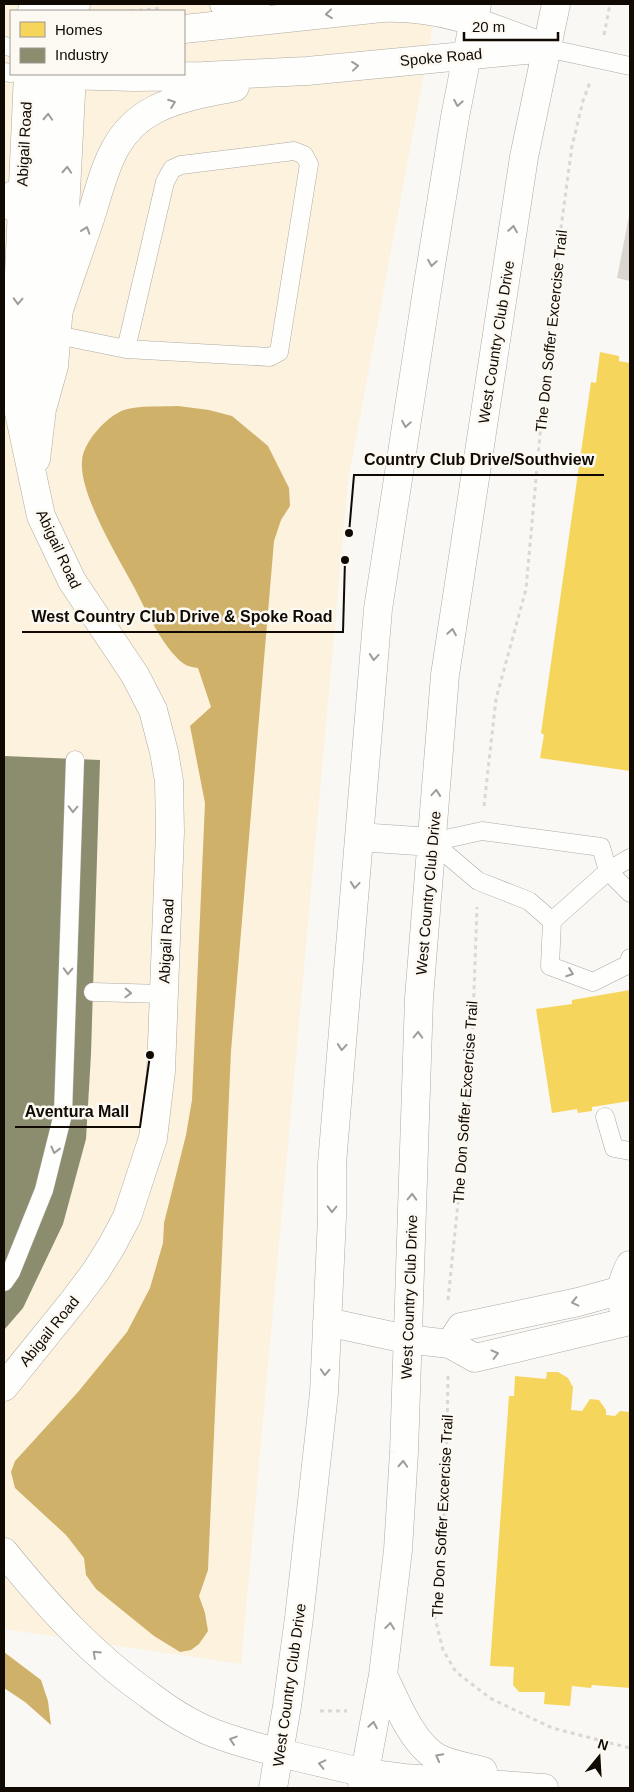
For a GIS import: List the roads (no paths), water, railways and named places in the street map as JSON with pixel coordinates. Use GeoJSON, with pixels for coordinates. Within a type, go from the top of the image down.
{"type":"FeatureCollection","features":[{"type":"Feature","properties":{"kind":"street"},"geometry":{"type":"LineString","coordinates":[[224,4],[270,20]]}},
{"type":"Feature","properties":{"kind":"street","name":"West Country Club Drive"},"geometry":{"type":"LineString","coordinates":[[363,1781],[384,1675],[398,1550],[404,1452],[406,1338],[419,998],[445,674],[524,156],[556,4]]}},
{"type":"Feature","properties":{"kind":"street","name":"Spoke Road"},"geometry":{"type":"LineString","coordinates":[[185,30],[397,8],[475,12],[546,48]]}},
{"type":"Feature","properties":{"kind":"street","name":"West Country Club Drive"},"geometry":{"type":"LineString","coordinates":[[273,1788],[280,1753],[299,1618],[324,1393],[332,1217],[332,1164],[378,609],[428,284],[475,12]]}},
{"type":"Feature","properties":{"kind":"street","name":"Spoke Road"},"geometry":{"type":"LineString","coordinates":[[125,75],[203,76],[307,71],[546,48]]}},
{"type":"Feature","properties":{"kind":"street"},"geometry":{"type":"LineString","coordinates":[[58,322],[106,167],[112,152],[128,130],[153,111],[181,100],[307,71]]}},
{"type":"Feature","properties":{"kind":"street","name":"Abigail Road"},"geometry":{"type":"LineString","coordinates":[[4,1387],[96,1271],[111,1247],[126,1217],[153,1138],[160,1088],[170,807],[169,781],[153,710],[136,675],[68,573],[41,516],[18,408],[11,254],[13,190],[47,75]]}},
{"type":"Feature","properties":{"kind":"street","name":"Abigail Road"},"geometry":{"type":"LineString","coordinates":[[42,409],[35,356],[47,75]]}},
{"type":"Feature","properties":{"kind":"street","name":"Abigail Road"},"geometry":{"type":"LineString","coordinates":[[33,483],[42,409],[54,366],[58,322],[47,75]]}},
{"type":"Feature","properties":{"kind":"street"},"geometry":{"type":"LineString","coordinates":[[359,837],[432,842]]}},
{"type":"Feature","properties":{"kind":"street"},"geometry":{"type":"LineString","coordinates":[[327,1322],[422,1342],[450,1344],[475,1358],[628,1325],[620,1297],[626,1278]]}},
{"type":"Feature","properties":{"kind":"street"},"geometry":{"type":"LineString","coordinates":[[450,1344],[462,1327],[578,1302],[626,1278]]}},
{"type":"Feature","properties":{"kind":"street"},"geometry":{"type":"LineString","coordinates":[[4,1552],[59,1617],[113,1669],[165,1706],[202,1728],[363,1781],[404,1778],[544,1788]]}},
{"type":"Feature","properties":{"kind":"street"},"geometry":{"type":"LineString","coordinates":[[384,1675],[421,1745],[437,1757],[446,1761],[553,1788]]}},
{"type":"Feature","properties":{"kind":"lane"},"geometry":{"type":"LineString","coordinates":[[546,48],[630,66]]}},
{"type":"Feature","properties":{"kind":"lane"},"geometry":{"type":"LineString","coordinates":[[58,322],[126,349],[270,357],[280,352],[309,164],[304,155],[294,151],[181,165],[172,169],[165,182],[126,349]]}},
{"type":"Feature","properties":{"kind":"lane"},"geometry":{"type":"LineString","coordinates":[[12,213],[41,235]]}},
{"type":"Feature","properties":{"kind":"lane"},"geometry":{"type":"LineString","coordinates":[[4,1282],[11,1272],[44,1190],[63,1114],[75,760]]}},
{"type":"Feature","properties":{"kind":"lane"},"geometry":{"type":"LineString","coordinates":[[432,842],[482,831],[601,847],[608,871],[630,893]]}},
{"type":"Feature","properties":{"kind":"lane"},"geometry":{"type":"LineString","coordinates":[[432,842],[478,881],[529,901],[552,921]]}},
{"type":"Feature","properties":{"kind":"lane"},"geometry":{"type":"LineString","coordinates":[[630,858],[608,871],[552,921],[550,966],[593,982],[629,964],[630,958]]}},
{"type":"Feature","properties":{"kind":"lane"},"geometry":{"type":"LineString","coordinates":[[93,992],[163,994]]}},
{"type":"Feature","properties":{"kind":"lane"},"geometry":{"type":"LineString","coordinates":[[605,1117],[614,1148],[630,1151]]}},
{"type":"Feature","properties":{"kind":"place","name":"Country Club Drive/Southview"},"geometry":{"type":"Point","coordinates":[349,533]}},
{"type":"Feature","properties":{"kind":"place","name":"West Country Club Drive & Spoke Road"},"geometry":{"type":"Point","coordinates":[345,560]}},
{"type":"Feature","properties":{"kind":"place","name":"Aventura Mall"},"geometry":{"type":"Point","coordinates":[150,1055]}}]}
